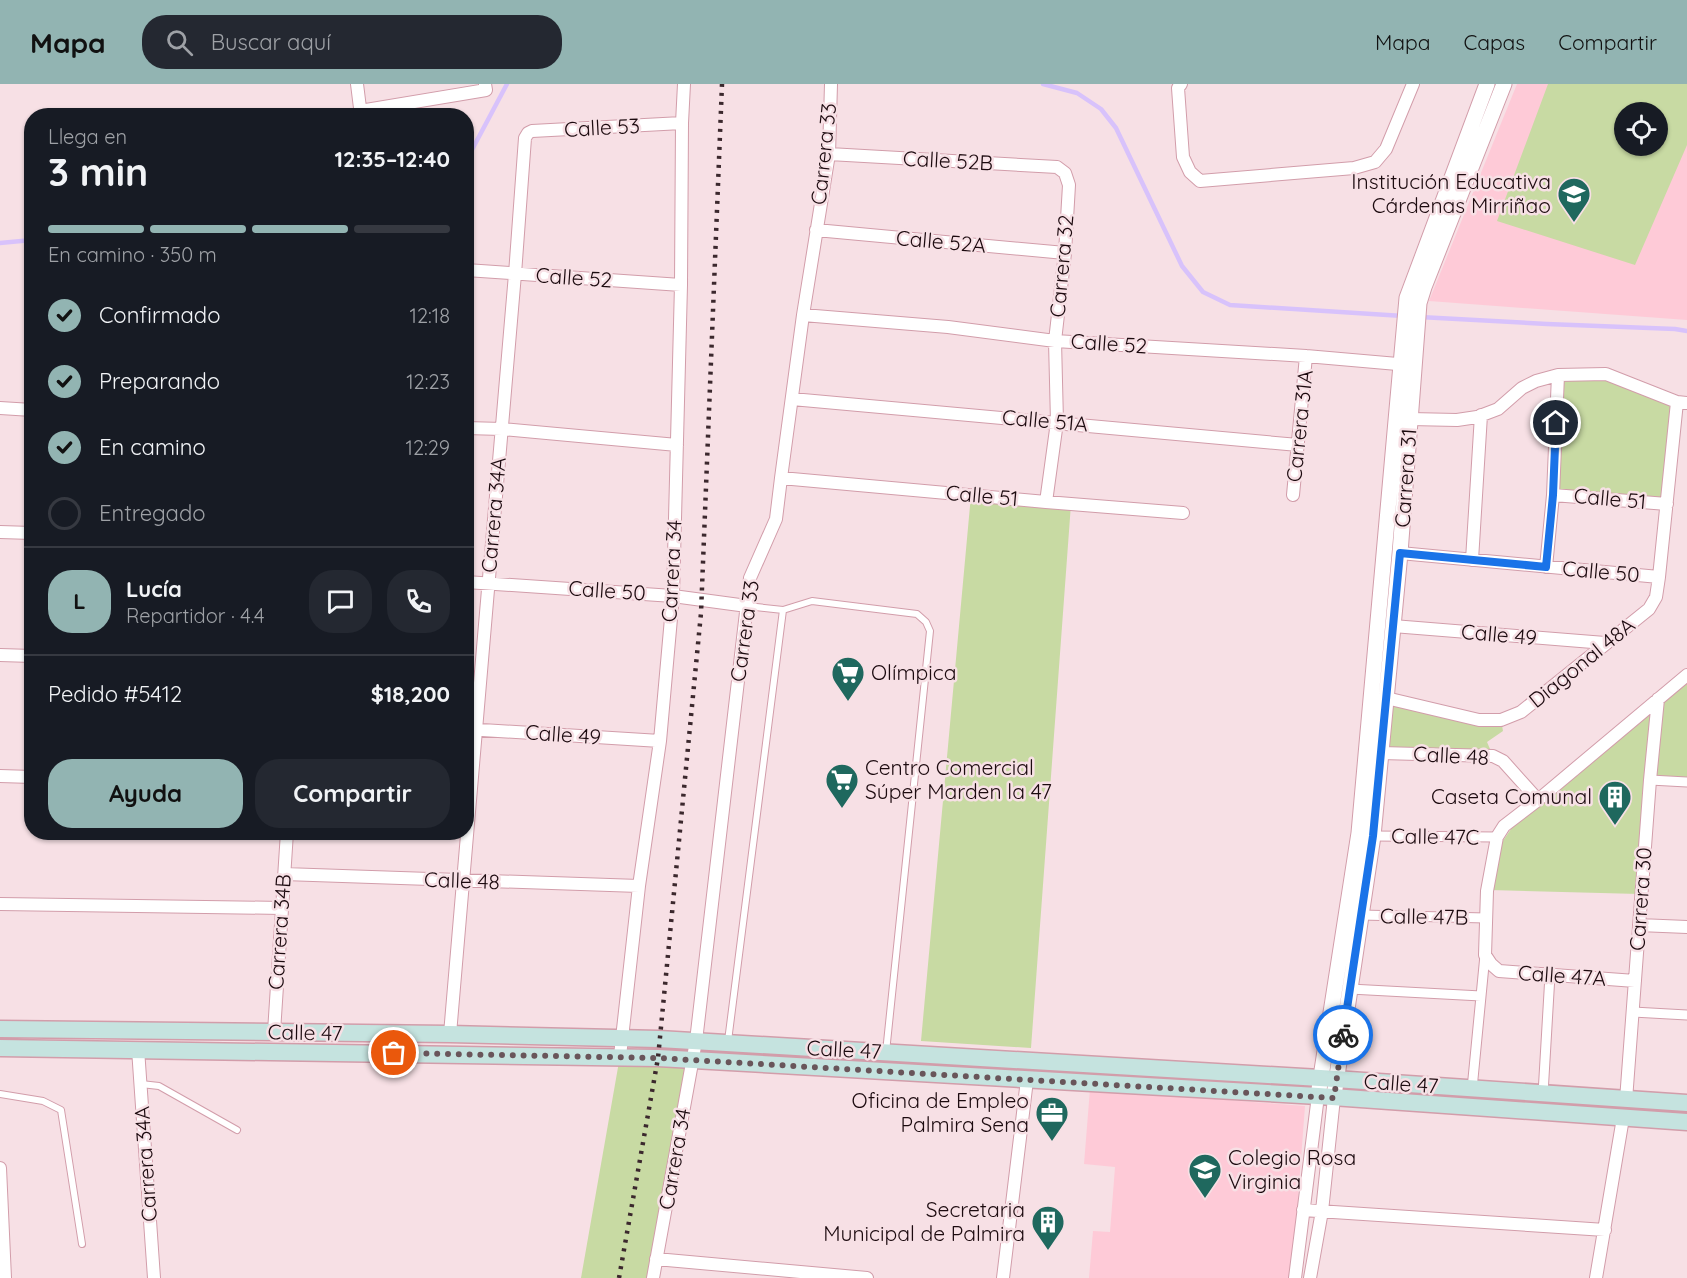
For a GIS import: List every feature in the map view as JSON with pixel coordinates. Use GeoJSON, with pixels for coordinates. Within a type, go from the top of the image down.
{"type":"FeatureCollection","features":[{"type":"Feature","properties":{"kind":"main road","name":"Calle 47"},"geometry":{"type":"LineString","coordinates":[[0,1029],[623,1037],[1687,1103]]}},
{"type":"Feature","properties":{"kind":"main road","name":"Calle 47"},"geometry":{"type":"LineString","coordinates":[[0,1048],[620,1056],[1326,1097],[1687,1122]]}},
{"type":"Feature","properties":{"kind":"street"},"geometry":{"type":"LineString","coordinates":[[357,84],[359,108]]}},
{"type":"Feature","properties":{"kind":"street","name":"Carrera 34"},"geometry":{"type":"LineString","coordinates":[[620,1056],[639,886],[660,741],[673,596],[684,84]]}},
{"type":"Feature","properties":{"kind":"street","name":"Carrera 33"},"geometry":{"type":"LineString","coordinates":[[696,1041],[750,578],[777,519],[803,315],[829,154],[831,84]]}},
{"type":"Feature","properties":{"kind":"street"},"geometry":{"type":"LineString","coordinates":[[1181,84],[1178,88],[1183,157],[1190,172],[1200,181],[1354,168],[1375,162],[1386,149],[1413,84]]}},
{"type":"Feature","properties":{"kind":"street","name":"Carrera 31"},"geometry":{"type":"LineString","coordinates":[[1413,305],[1407,298],[1487,84]]}},
{"type":"Feature","properties":{"kind":"street","name":"Carrera 31"},"geometry":{"type":"LineString","coordinates":[[1328,1079],[1350,989],[1359,833],[1413,305],[1424,286],[1504,84]]}},
{"type":"Feature","properties":{"kind":"street"},"geometry":{"type":"LineString","coordinates":[[384,108],[485,87]]}},
{"type":"Feature","properties":{"kind":"street","name":"Calle 53"},"geometry":{"type":"LineString","coordinates":[[525,138],[531,131],[682,123]]}},
{"type":"Feature","properties":{"kind":"street","name":"Carrera 34A"},"geometry":{"type":"LineString","coordinates":[[474,703],[502,429],[525,138]]}},
{"type":"Feature","properties":{"kind":"street","name":"Calle 52B"},"geometry":{"type":"LineString","coordinates":[[829,154],[1057,167],[1065,173]]}},
{"type":"Feature","properties":{"kind":"street","name":"Carrera 32"},"geometry":{"type":"LineString","coordinates":[[1046,502],[1057,422],[1055,341],[1065,253],[1069,184],[1065,173]]}},
{"type":"Feature","properties":{"kind":"street","name":"Calle 52A"},"geometry":{"type":"LineString","coordinates":[[816,230],[1065,253]]}},
{"type":"Feature","properties":{"kind":"street","name":"Calle 52"},"geometry":{"type":"LineString","coordinates":[[474,271],[681,285]]}},
{"type":"Feature","properties":{"kind":"street","name":"Calle 52"},"geometry":{"type":"LineString","coordinates":[[803,315],[948,327],[1055,341],[1306,356],[1407,365]]}},
{"type":"Feature","properties":{"kind":"street","name":"Carrera 31A"},"geometry":{"type":"LineString","coordinates":[[1293,495],[1306,356]]}},
{"type":"Feature","properties":{"kind":"street","name":"Carrera 31"},"geometry":{"type":"LineString","coordinates":[[1310,1278],[1322,1211],[1328,1079],[1373,836],[1400,553],[1410,418],[1407,365]]}},
{"type":"Feature","properties":{"kind":"street"},"geometry":{"type":"LineString","coordinates":[[1410,418],[1457,420],[1481,415],[1498,409],[1522,388],[1536,381],[1558,375],[1606,374],[1682,402],[1659,577]]}},
{"type":"Feature","properties":{"kind":"street"},"geometry":{"type":"LineString","coordinates":[[1546,567],[1553,495],[1558,375]]}},
{"type":"Feature","properties":{"kind":"street","name":"Calle 51A"},"geometry":{"type":"LineString","coordinates":[[792,399],[1298,446]]}},
{"type":"Feature","properties":{"kind":"street"},"geometry":{"type":"LineString","coordinates":[[0,408],[24,410]]}},
{"type":"Feature","properties":{"kind":"street"},"geometry":{"type":"LineString","coordinates":[[1472,560],[1481,415]]}},
{"type":"Feature","properties":{"kind":"street"},"geometry":{"type":"LineString","coordinates":[[474,428],[677,445]]}},
{"type":"Feature","properties":{"kind":"street","name":"Calle 51"},"geometry":{"type":"LineString","coordinates":[[781,478],[1183,513]]}},
{"type":"Feature","properties":{"kind":"street","name":"Calle 51"},"geometry":{"type":"LineString","coordinates":[[1553,495],[1667,504]]}},
{"type":"Feature","properties":{"kind":"street"},"geometry":{"type":"LineString","coordinates":[[0,532],[24,533]]}},
{"type":"Feature","properties":{"kind":"street","name":"Calle 50"},"geometry":{"type":"LineString","coordinates":[[1400,553],[1659,577]]}},
{"type":"Feature","properties":{"kind":"street","name":"Diagonal 48A"},"geometry":{"type":"LineString","coordinates":[[1386,698],[1479,720],[1501,720],[1521,712],[1649,609],[1656,597],[1659,577]]}},
{"type":"Feature","properties":{"kind":"street","name":"Calle 50"},"geometry":{"type":"LineString","coordinates":[[474,582],[673,596],[747,606]]}},
{"type":"Feature","properties":{"kind":"street","name":"Calle 49"},"geometry":{"type":"LineString","coordinates":[[1393,626],[1605,643]]}},
{"type":"Feature","properties":{"kind":"street"},"geometry":{"type":"LineString","coordinates":[[0,655],[24,656]]}},
{"type":"Feature","properties":{"kind":"street"},"geometry":{"type":"LineString","coordinates":[[1472,1089],[1481,996],[1488,959],[1487,891],[1497,837],[1504,826],[1687,675]]}},
{"type":"Feature","properties":{"kind":"street","name":"Carrera 30"},"geometry":{"type":"LineString","coordinates":[[1626,1100],[1658,699]]}},
{"type":"Feature","properties":{"kind":"street","name":"Calle 49"},"geometry":{"type":"LineString","coordinates":[[474,729],[660,741]]}},
{"type":"Feature","properties":{"kind":"street","name":"Calle 48"},"geometry":{"type":"LineString","coordinates":[[1381,753],[1493,756],[1503,761],[1538,800]]}},
{"type":"Feature","properties":{"kind":"street"},"geometry":{"type":"LineString","coordinates":[[0,776],[24,777]]}},
{"type":"Feature","properties":{"kind":"street"},"geometry":{"type":"LineString","coordinates":[[1650,780],[1687,782]]}},
{"type":"Feature","properties":{"kind":"street","name":"Calle 47C"},"geometry":{"type":"LineString","coordinates":[[1373,836],[1497,837]]}},
{"type":"Feature","properties":{"kind":"street","name":"Carrera 34B"},"geometry":{"type":"LineString","coordinates":[[274,1032],[286,840]]}},
{"type":"Feature","properties":{"kind":"street","name":"Carrera 34A"},"geometry":{"type":"LineString","coordinates":[[450,1034],[466,840]]}},
{"type":"Feature","properties":{"kind":"street","name":"Calle 48"},"geometry":{"type":"LineString","coordinates":[[284,874],[639,886]]}},
{"type":"Feature","properties":{"kind":"street"},"geometry":{"type":"LineString","coordinates":[[0,904],[282,908]]}},
{"type":"Feature","properties":{"kind":"street","name":"Calle 47B"},"geometry":{"type":"LineString","coordinates":[[1355,924],[1486,918]]}},
{"type":"Feature","properties":{"kind":"street"},"geometry":{"type":"LineString","coordinates":[[1639,925],[1687,927]]}},
{"type":"Feature","properties":{"kind":"street","name":"Calle 47A"},"geometry":{"type":"LineString","coordinates":[[1488,959],[1499,971],[1635,981]]}},
{"type":"Feature","properties":{"kind":"street"},"geometry":{"type":"LineString","coordinates":[[1543,1094],[1550,975]]}},
{"type":"Feature","properties":{"kind":"street"},"geometry":{"type":"LineString","coordinates":[[1350,989],[1481,996]]}},
{"type":"Feature","properties":{"kind":"street"},"geometry":{"type":"LineString","coordinates":[[1633,1012],[1687,1015]]}},
{"type":"Feature","properties":{"kind":"street","name":"Carrera 34"},"geometry":{"type":"LineString","coordinates":[[653,1278],[696,1041]]}},
{"type":"Feature","properties":{"kind":"street","name":"Carrera 34A"},"geometry":{"type":"LineString","coordinates":[[138,1049],[154,1278]]}},
{"type":"Feature","properties":{"kind":"street"},"geometry":{"type":"LineString","coordinates":[[1003,1278],[1027,1080]]}},
{"type":"Feature","properties":{"kind":"street","name":"Carrera 31"},"geometry":{"type":"LineString","coordinates":[[1295,1278],[1303,1210],[1326,1097]]}},
{"type":"Feature","properties":{"kind":"street"},"geometry":{"type":"LineString","coordinates":[[1596,1278],[1623,1118]]}},
{"type":"Feature","properties":{"kind":"street"},"geometry":{"type":"LineString","coordinates":[[0,1168],[5,1278]]}},
{"type":"Feature","properties":{"kind":"street"},"geometry":{"type":"LineString","coordinates":[[1303,1210],[1605,1230]]}},
{"type":"Feature","properties":{"kind":"street"},"geometry":{"type":"LineString","coordinates":[[656,1259],[763,1273],[867,1278]]}},
{"type":"Feature","properties":{"kind":"lane"},"geometry":{"type":"LineString","coordinates":[[747,606],[783,610],[812,601],[916,614],[926,622],[930,631],[886,1052]]}},
{"type":"Feature","properties":{"kind":"lane"},"geometry":{"type":"LineString","coordinates":[[727,1043],[783,610]]}},
{"type":"Feature","properties":{"kind":"lane"},"geometry":{"type":"LineString","coordinates":[[141,1084],[159,1086],[237,1130]]}},
{"type":"Feature","properties":{"kind":"lane"},"geometry":{"type":"LineString","coordinates":[[0,1094],[44,1101],[61,1110],[82,1244]]}},
{"type":"Feature","properties":{"kind":"shaded area","name":"Institución Educativa Cárdenas Mirriñao"},"geometry":{"type":"Polygon","coordinates":[[[1517,84],[1687,84],[1687,320],[1429,301],[1517,84]]]}},
{"type":"Feature","properties":{"kind":"shaded area","name":"Colegio Rosa Virginia"},"geometry":{"type":"Polygon","coordinates":[[[1090,1089],[1305,1106],[1292,1278],[1089,1278],[1093,1231],[1110,1232],[1115,1167],[1084,1164],[1090,1089]]]}},
{"type":"Feature","properties":{"kind":"green space"},"geometry":{"type":"Polygon","coordinates":[[[1548,84],[1687,84],[1687,145],[1635,265],[1497,221],[1548,84]]]}},
{"type":"Feature","properties":{"kind":"green space"},"geometry":{"type":"Polygon","coordinates":[[[1606,374],[1677,402],[1667,504],[1553,494],[1558,375],[1606,374]]]}},
{"type":"Feature","properties":{"kind":"green space"},"geometry":{"type":"Polygon","coordinates":[[[971,495],[1071,504],[1031,1048],[921,1041],[971,495]]]}},
{"type":"Feature","properties":{"kind":"green space"},"geometry":{"type":"Polygon","coordinates":[[[1687,677],[1687,780],[1652,779],[1659,700],[1687,677]]]}},
{"type":"Feature","properties":{"kind":"green space"},"geometry":{"type":"Polygon","coordinates":[[[1386,698],[1501,720],[1503,731],[1487,742],[1493,756],[1381,753],[1386,698]]]}},
{"type":"Feature","properties":{"kind":"green space"},"geometry":{"type":"Polygon","coordinates":[[[1656,702],[1639,894],[1490,890],[1500,845],[1520,816],[1656,702]]]}},
{"type":"Feature","properties":{"kind":"green space"},"geometry":{"type":"Polygon","coordinates":[[[620,1056],[693,1060],[653,1278],[581,1278],[620,1056]]]}},
{"type":"Feature","properties":{"kind":"waterway"},"geometry":{"type":"LineString","coordinates":[[474,146],[507,84]]}},
{"type":"Feature","properties":{"kind":"waterway"},"geometry":{"type":"LineString","coordinates":[[1043,84],[1077,93],[1101,109],[1116,128],[1182,266],[1203,292],[1230,305],[1403,316]]}},
{"type":"Feature","properties":{"kind":"waterway"},"geometry":{"type":"LineString","coordinates":[[0,243],[24,241]]}},
{"type":"Feature","properties":{"kind":"waterway"},"geometry":{"type":"LineString","coordinates":[[1420,317],[1687,331]]}},
{"type":"Feature","properties":{"kind":"railway"},"geometry":{"type":"LineString","coordinates":[[619,1278],[658,1058],[701,613],[722,84]]}},
{"type":"Feature","properties":{"kind":"way so far"},"geometry":{"type":"LineString","coordinates":[[394,1053],[658,1058],[1334,1098],[1343,1035]]}},
{"type":"Feature","properties":{"kind":"place","name":"Institución Educativa Cárdenas Mirriñao"},"geometry":{"type":"Point","coordinates":[1574,223]}},
{"type":"Feature","properties":{"kind":"place","name":"Olímpica"},"geometry":{"type":"Point","coordinates":[848,702]}},
{"type":"Feature","properties":{"kind":"place","name":"Centro Comercial Súper Marden la 47"},"geometry":{"type":"Point","coordinates":[842,809]}},
{"type":"Feature","properties":{"kind":"place","name":"Caseta Comunal"},"geometry":{"type":"Point","coordinates":[1615,826]}},
{"type":"Feature","properties":{"kind":"place","name":"Oficina de Empleo Palmira Sena"},"geometry":{"type":"Point","coordinates":[1052,1142]}},
{"type":"Feature","properties":{"kind":"place","name":"Colegio Rosa Virginia"},"geometry":{"type":"Point","coordinates":[1205,1199]}},
{"type":"Feature","properties":{"kind":"place","name":"Secretaria Municipal de Palmira"},"geometry":{"type":"Point","coordinates":[1048,1251]}},
{"type":"Feature","properties":{"kind":"route"},"geometry":{"type":"LineString","coordinates":[[1343,1035],[1373,836],[1400,553],[1546,567],[1553,495],[1556,423]]}}]}
